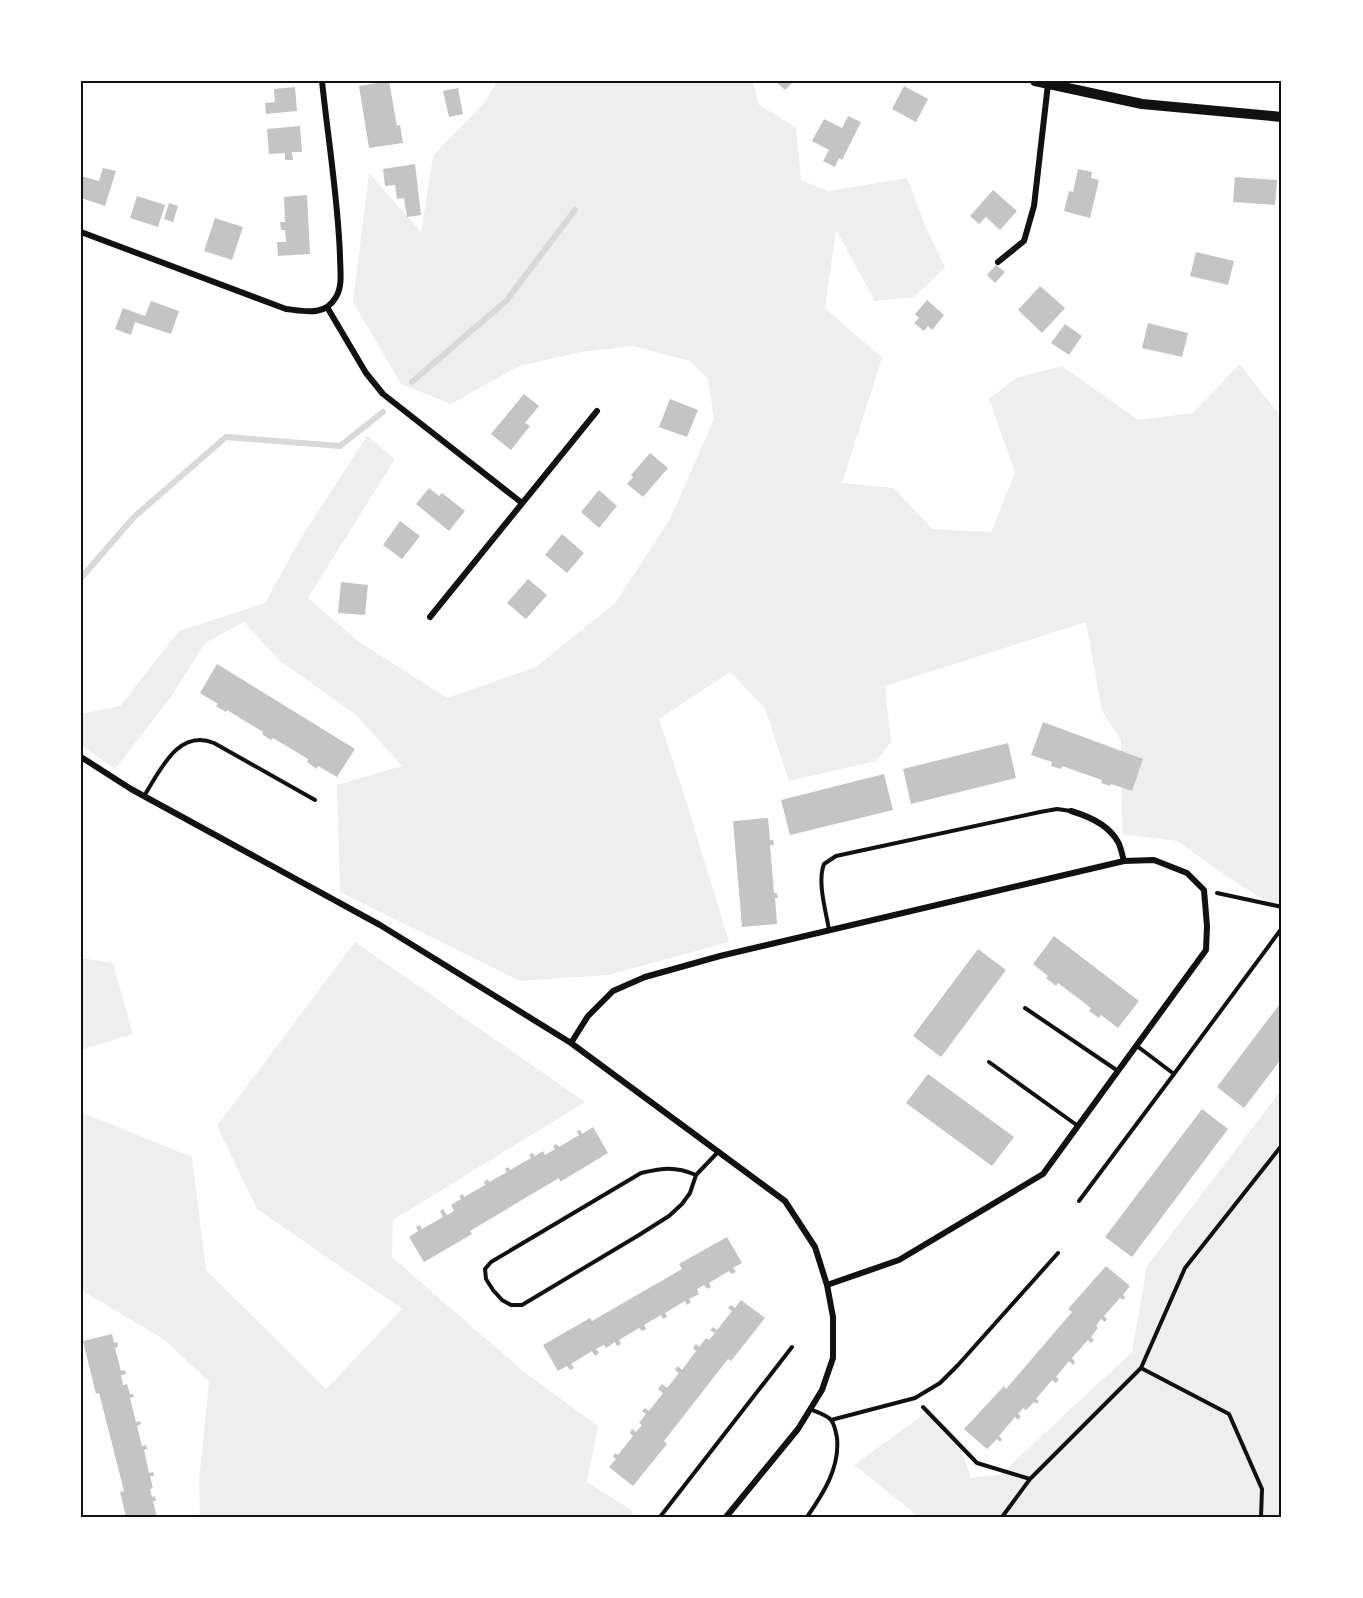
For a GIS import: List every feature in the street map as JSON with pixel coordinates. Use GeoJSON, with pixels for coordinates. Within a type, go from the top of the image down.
{"type":"FeatureCollection","features":[{"type":"Feature","properties":{"kind":"street"},"geometry":{"type":"LineString","coordinates":[[81,232],[286,309],[313,313],[327,307],[337,297],[341,277],[336,203],[322,81]]}},
{"type":"Feature","properties":{"kind":"street"},"geometry":{"type":"LineString","coordinates":[[1035,81],[1142,104],[1281,115]]}},
{"type":"Feature","properties":{"kind":"street"},"geometry":{"type":"LineString","coordinates":[[998,262],[1024,241],[1034,206],[1048,84]]}},
{"type":"Feature","properties":{"kind":"street"},"geometry":{"type":"LineString","coordinates":[[327,307],[366,373],[383,394],[522,503]]}},
{"type":"Feature","properties":{"kind":"street"},"geometry":{"type":"LineString","coordinates":[[430,617],[597,411]]}},
{"type":"Feature","properties":{"kind":"street"},"geometry":{"type":"LineString","coordinates":[[81,757],[144,796],[380,925],[571,1043],[785,1201],[815,1247],[827,1286],[833,1317],[833,1358],[822,1390],[798,1429],[726,1517]]}},
{"type":"Feature","properties":{"kind":"street"},"geometry":{"type":"LineString","coordinates":[[1071,811],[1091,818],[1110,830],[1119,843],[1124,861]]}},
{"type":"Feature","properties":{"kind":"street"},"geometry":{"type":"LineString","coordinates":[[571,1043],[588,1016],[613,991],[645,977],[709,959],[1124,861],[1154,860],[1188,873],[1204,890],[1206,950],[1043,1174],[899,1260],[827,1286]]}},
{"type":"Feature","properties":{"kind":"lane"},"geometry":{"type":"LineString","coordinates":[[144,796],[172,754],[181,745],[204,739],[315,800]]}},
{"type":"Feature","properties":{"kind":"lane"},"geometry":{"type":"LineString","coordinates":[[829,930],[821,871],[824,864],[836,856],[1040,812],[1057,809],[1071,811]]}},
{"type":"Feature","properties":{"kind":"lane"},"geometry":{"type":"LineString","coordinates":[[1079,1201],[1282,928]]}},
{"type":"Feature","properties":{"kind":"lane"},"geometry":{"type":"LineString","coordinates":[[1025,1008],[1118,1072]]}},
{"type":"Feature","properties":{"kind":"lane"},"geometry":{"type":"LineString","coordinates":[[1137,1046],[1174,1074]]}},
{"type":"Feature","properties":{"kind":"lane"},"geometry":{"type":"LineString","coordinates":[[989,1062],[1078,1126]]}},
{"type":"Feature","properties":{"kind":"lane"},"geometry":{"type":"LineString","coordinates":[[696,1175],[672,1168],[641,1173],[490,1262],[485,1269],[486,1279],[502,1300],[511,1305],[522,1305],[669,1216],[690,1193],[696,1175],[718,1152]]}},
{"type":"Feature","properties":{"kind":"lane"},"geometry":{"type":"LineString","coordinates":[[831,1420],[915,1398],[940,1383],[1058,1253]]}},
{"type":"Feature","properties":{"kind":"lane"},"geometry":{"type":"LineString","coordinates":[[660,1517],[792,1347]]}},
{"type":"Feature","properties":{"kind":"lane"},"geometry":{"type":"LineString","coordinates":[[807,1517],[823,1494],[834,1468],[837,1447],[836,1430],[831,1420],[810,1409]]}},
{"type":"Feature","properties":{"kind":"path"},"geometry":{"type":"LineString","coordinates":[[1204,890],[1282,907]]}},
{"type":"Feature","properties":{"kind":"path"},"geometry":{"type":"LineString","coordinates":[[1002,1517],[1030,1479],[1141,1368],[1185,1268],[1282,1145]]}},
{"type":"Feature","properties":{"kind":"path"},"geometry":{"type":"LineString","coordinates":[[1141,1368],[1229,1414],[1262,1489],[1261,1517]]}},
{"type":"Feature","properties":{"kind":"path"},"geometry":{"type":"LineString","coordinates":[[915,1398],[977,1463],[1030,1479]]}},
{"type":"Feature","properties":{"kind":"shaded area"},"geometry":{"type":"Polygon","coordinates":[[[497,81],[753,81],[759,105],[796,127],[801,180],[828,191],[907,178],[925,225],[945,267],[914,297],[875,301],[836,230],[825,308],[882,358],[842,483],[894,488],[932,529],[991,532],[1015,472],[989,399],[1016,378],[1062,366],[1138,420],[1193,413],[1240,364],[1282,417],[1282,912],[1177,841],[1122,834],[1121,740],[1102,711],[1086,622],[885,686],[891,742],[876,761],[789,781],[765,708],[730,672],[659,719],[729,942],[608,975],[520,981],[340,892],[337,785],[402,766],[356,715],[280,661],[244,622],[205,643],[171,697],[115,769],[81,745],[81,714],[120,706],[179,631],[265,603],[302,536],[367,436],[395,459],[308,598],[358,641],[447,698],[536,667],[616,602],[670,519],[714,419],[708,379],[690,361],[633,346],[581,352],[519,366],[451,404],[401,384],[353,302],[369,173],[421,232],[433,156],[485,102],[497,81]]]}},
{"type":"Feature","properties":{"kind":"shaded area"},"geometry":{"type":"Polygon","coordinates":[[[355,942],[585,1102],[393,1220],[392,1257],[524,1372],[598,1426],[587,1482],[633,1511],[631,1517],[200,1517],[199,1481],[209,1382],[165,1340],[81,1290],[81,1109],[83,1113],[192,1157],[206,1270],[326,1389],[402,1309],[257,1209],[217,1126],[355,942]]]}},
{"type":"Feature","properties":{"kind":"shaded area"},"geometry":{"type":"Polygon","coordinates":[[[81,958],[113,963],[133,1034],[81,1050],[81,958]]]}},
{"type":"Feature","properties":{"kind":"shaded area"},"geometry":{"type":"Polygon","coordinates":[[[1282,1089],[1282,1517],[919,1517],[854,1465],[930,1410],[957,1437],[971,1478],[1000,1475],[1132,1352],[1147,1266],[1282,1089]]]}},
{"type":"Feature","properties":{"kind":"building"},"geometry":{"type":"Polygon","coordinates":[[[377,81],[389,81],[397,126],[400,125],[403,143],[369,148],[359,86],[377,83],[377,81]]]}},
{"type":"Feature","properties":{"kind":"building"},"geometry":{"type":"Polygon","coordinates":[[[775,81],[794,81],[785,90],[775,81]]]}},
{"type":"Feature","properties":{"kind":"building"},"geometry":{"type":"Polygon","coordinates":[[[904,86],[928,99],[916,122],[892,109],[904,86]]]}},
{"type":"Feature","properties":{"kind":"building"},"geometry":{"type":"Polygon","coordinates":[[[295,87],[297,111],[266,114],[265,103],[275,102],[274,89],[295,87]]]}},
{"type":"Feature","properties":{"kind":"building"},"geometry":{"type":"Polygon","coordinates":[[[458,88],[463,114],[449,117],[443,91],[458,88]]]}},
{"type":"Feature","properties":{"kind":"building"},"geometry":{"type":"Polygon","coordinates":[[[848,116],[861,122],[842,160],[839,158],[835,167],[823,161],[829,150],[812,141],[824,119],[842,128],[848,116]]]}},
{"type":"Feature","properties":{"kind":"building"},"geometry":{"type":"Polygon","coordinates":[[[300,126],[302,152],[292,152],[293,160],[285,160],[285,153],[269,154],[267,129],[300,126]]]}},
{"type":"Feature","properties":{"kind":"building"},"geometry":{"type":"Polygon","coordinates":[[[415,164],[421,215],[407,217],[404,198],[397,199],[395,185],[385,186],[383,169],[415,164]]]}},
{"type":"Feature","properties":{"kind":"building"},"geometry":{"type":"Polygon","coordinates":[[[103,168],[116,171],[105,206],[81,198],[81,176],[99,181],[103,168]]]}},
{"type":"Feature","properties":{"kind":"building"},"geometry":{"type":"Polygon","coordinates":[[[1078,169],[1092,172],[1091,178],[1099,180],[1090,218],[1064,211],[1069,191],[1073,192],[1078,169]]]}},
{"type":"Feature","properties":{"kind":"building"},"geometry":{"type":"Polygon","coordinates":[[[1235,177],[1277,180],[1275,205],[1233,202],[1235,177]]]}},
{"type":"Feature","properties":{"kind":"building"},"geometry":{"type":"Polygon","coordinates":[[[993,190],[1017,211],[1000,230],[986,217],[979,224],[970,216],[993,190]]]}},
{"type":"Feature","properties":{"kind":"building"},"geometry":{"type":"Polygon","coordinates":[[[307,195],[310,254],[278,256],[277,242],[286,242],[285,230],[281,230],[280,222],[285,222],[284,197],[307,195]]]}},
{"type":"Feature","properties":{"kind":"building"},"geometry":{"type":"Polygon","coordinates":[[[137,196],[165,205],[158,227],[130,218],[137,196]]]}},
{"type":"Feature","properties":{"kind":"building"},"geometry":{"type":"Polygon","coordinates":[[[169,203],[178,206],[173,222],[164,219],[169,203]]]}},
{"type":"Feature","properties":{"kind":"building"},"geometry":{"type":"Polygon","coordinates":[[[215,218],[243,227],[232,260],[204,251],[215,218]]]}},
{"type":"Feature","properties":{"kind":"building"},"geometry":{"type":"Polygon","coordinates":[[[1196,252],[1234,261],[1228,285],[1190,276],[1196,252]]]}},
{"type":"Feature","properties":{"kind":"building"},"geometry":{"type":"Polygon","coordinates":[[[996,265],[1005,272],[995,283],[987,275],[996,265]]]}},
{"type":"Feature","properties":{"kind":"building"},"geometry":{"type":"Polygon","coordinates":[[[1040,286],[1065,308],[1042,333],[1018,310],[1040,286]]]}},
{"type":"Feature","properties":{"kind":"building"},"geometry":{"type":"Polygon","coordinates":[[[927,300],[944,315],[932,330],[928,326],[924,331],[914,323],[919,318],[915,314],[927,300]]]}},
{"type":"Feature","properties":{"kind":"building"},"geometry":{"type":"Polygon","coordinates":[[[151,301],[179,311],[171,334],[135,322],[131,335],[115,329],[123,308],[145,316],[151,301]]]}},
{"type":"Feature","properties":{"kind":"building"},"geometry":{"type":"Polygon","coordinates":[[[1148,323],[1188,333],[1182,357],[1142,348],[1148,323]]]}},
{"type":"Feature","properties":{"kind":"building"},"geometry":{"type":"Polygon","coordinates":[[[1065,324],[1082,336],[1069,355],[1051,343],[1065,324]]]}},
{"type":"Feature","properties":{"kind":"building"},"geometry":{"type":"Polygon","coordinates":[[[524,394],[539,406],[525,423],[530,426],[511,450],[491,434],[524,394]]]}},
{"type":"Feature","properties":{"kind":"building"},"geometry":{"type":"Polygon","coordinates":[[[670,399],[698,410],[687,437],[659,427],[670,399]]]}},
{"type":"Feature","properties":{"kind":"building"},"geometry":{"type":"Polygon","coordinates":[[[650,453],[668,468],[643,497],[627,484],[633,477],[631,475],[650,453]]]}},
{"type":"Feature","properties":{"kind":"building"},"geometry":{"type":"Polygon","coordinates":[[[429,488],[439,496],[442,493],[465,511],[449,531],[416,504],[429,488]]]}},
{"type":"Feature","properties":{"kind":"building"},"geometry":{"type":"Polygon","coordinates":[[[599,490],[617,506],[599,528],[581,512],[599,490]]]}},
{"type":"Feature","properties":{"kind":"building"},"geometry":{"type":"Polygon","coordinates":[[[400,521],[420,536],[402,559],[383,545],[400,521]]]}},
{"type":"Feature","properties":{"kind":"building"},"geometry":{"type":"Polygon","coordinates":[[[562,534],[584,553],[567,573],[545,555],[562,534]]]}},
{"type":"Feature","properties":{"kind":"building"},"geometry":{"type":"Polygon","coordinates":[[[528,579],[547,595],[526,619],[507,603],[528,579]]]}},
{"type":"Feature","properties":{"kind":"building"},"geometry":{"type":"Polygon","coordinates":[[[341,582],[368,585],[365,615],[338,613],[341,582]]]}},
{"type":"Feature","properties":{"kind":"building"},"geometry":{"type":"Polygon","coordinates":[[[217,664],[355,749],[337,777],[318,766],[317,769],[307,762],[308,759],[273,738],[271,740],[262,734],[263,732],[227,710],[226,712],[216,706],[218,704],[200,693],[217,664]]]}},
{"type":"Feature","properties":{"kind":"building"},"geometry":{"type":"Polygon","coordinates":[[[1043,722],[1143,759],[1132,791],[1101,783],[1102,780],[1062,766],[1061,769],[1051,766],[1052,762],[1031,755],[1043,722]]]}},
{"type":"Feature","properties":{"kind":"building"},"geometry":{"type":"Polygon","coordinates":[[[1008,743],[1016,778],[911,804],[903,769],[1008,743]]]}},
{"type":"Feature","properties":{"kind":"building"},"geometry":{"type":"Polygon","coordinates":[[[884,774],[893,810],[790,835],[781,800],[884,774]]]}},
{"type":"Feature","properties":{"kind":"building"},"geometry":{"type":"Polygon","coordinates":[[[768,818],[770,840],[773,840],[774,845],[770,845],[774,893],[777,893],[778,898],[775,898],[777,924],[742,927],[733,821],[768,818]]]}},
{"type":"Feature","properties":{"kind":"building"},"geometry":{"type":"Polygon","coordinates":[[[1054,936],[1139,1001],[1118,1028],[1101,1015],[1099,1018],[1089,1011],[1091,1008],[1058,983],[1056,986],[1033,964],[1054,936]]]}},
{"type":"Feature","properties":{"kind":"building"},"geometry":{"type":"Polygon","coordinates":[[[978,949],[1006,970],[941,1057],[913,1036],[978,949]]]}},
{"type":"Feature","properties":{"kind":"building"},"geometry":{"type":"Polygon","coordinates":[[[1282,1001],[1282,1058],[1244,1108],[1217,1087],[1282,1001]]]}},
{"type":"Feature","properties":{"kind":"building"},"geometry":{"type":"Polygon","coordinates":[[[928,1074],[1014,1137],[992,1166],[906,1103],[928,1074]]]}},
{"type":"Feature","properties":{"kind":"building"},"geometry":{"type":"Polygon","coordinates":[[[1202,1109],[1228,1129],[1132,1257],[1105,1237],[1202,1109]]]}},
{"type":"Feature","properties":{"kind":"building"},"geometry":{"type":"Polygon","coordinates":[[[593,1127],[608,1153],[560,1182],[559,1178],[470,1231],[472,1234],[424,1262],[409,1237],[418,1231],[416,1227],[420,1225],[422,1229],[443,1217],[440,1211],[443,1209],[447,1215],[454,1211],[451,1205],[461,1199],[459,1196],[463,1194],[464,1197],[485,1185],[484,1182],[488,1179],[489,1182],[507,1172],[505,1169],[508,1167],[510,1170],[531,1158],[529,1155],[533,1153],[535,1156],[543,1151],[545,1155],[555,1149],[553,1146],[557,1144],[559,1147],[579,1135],[577,1131],[580,1130],[582,1134],[593,1127]]]}},
{"type":"Feature","properties":{"kind":"building"},"geometry":{"type":"Polygon","coordinates":[[[727,1237],[742,1263],[733,1268],[736,1272],[731,1274],[729,1271],[709,1283],[711,1287],[707,1289],[704,1285],[697,1289],[699,1294],[689,1299],[691,1302],[687,1305],[685,1301],[665,1313],[667,1317],[663,1319],[661,1315],[644,1325],[646,1329],[642,1331],[639,1328],[619,1340],[621,1344],[617,1346],[615,1342],[606,1348],[604,1345],[596,1349],[599,1353],[595,1356],[592,1351],[571,1364],[574,1368],[570,1370],[567,1366],[558,1371],[543,1345],[590,1318],[592,1321],[682,1269],[679,1264],[727,1237]]]}},
{"type":"Feature","properties":{"kind":"building"},"geometry":{"type":"Polygon","coordinates":[[[1106,1266],[1130,1286],[1123,1295],[1125,1297],[1123,1300],[1120,1298],[1104,1316],[1107,1319],[1105,1322],[1101,1319],[1091,1337],[1094,1340],[1091,1343],[1088,1340],[1072,1358],[1075,1362],[1073,1365],[1069,1361],[1056,1377],[1059,1379],[1056,1383],[1052,1380],[1036,1399],[1039,1401],[1037,1404],[1034,1402],[1026,1410],[1023,1408],[1018,1414],[1021,1416],[1018,1420],[1015,1417],[999,1436],[1002,1439],[1000,1442],[997,1439],[987,1449],[964,1429],[1004,1386],[1006,1389],[1072,1312],[1068,1309],[1106,1266]]]}},
{"type":"Feature","properties":{"kind":"building"},"geometry":{"type":"Polygon","coordinates":[[[741,1300],[765,1318],[731,1361],[728,1359],[664,1441],[667,1444],[633,1486],[609,1467],[616,1459],[613,1456],[615,1453],[618,1455],[633,1436],[630,1433],[632,1429],[636,1432],[642,1425],[639,1423],[646,1414],[642,1411],[645,1408],[649,1411],[663,1393],[658,1389],[662,1384],[667,1388],[679,1373],[675,1370],[678,1366],[682,1370],[696,1351],[693,1348],[696,1344],[699,1347],[706,1338],[709,1340],[715,1333],[710,1330],[713,1327],[717,1330],[732,1311],[728,1308],[731,1305],[735,1308],[741,1300]]]}},
{"type":"Feature","properties":{"kind":"building"},"geometry":{"type":"Polygon","coordinates":[[[112,1334],[114,1343],[117,1342],[118,1347],[115,1348],[121,1371],[125,1370],[126,1374],[121,1375],[123,1385],[127,1384],[130,1394],[134,1397],[130,1398],[136,1422],[140,1421],[141,1424],[137,1426],[142,1446],[146,1445],[147,1449],[144,1450],[149,1473],[153,1472],[154,1476],[150,1476],[153,1488],[150,1489],[152,1497],[155,1496],[156,1501],[153,1501],[157,1517],[126,1517],[120,1492],[124,1491],[83,1341],[112,1334]]]}},
{"type":"Feature","properties":{"kind":"waterway"},"geometry":{"type":"LineString","coordinates":[[412,382],[506,301],[575,210]]}},
{"type":"Feature","properties":{"kind":"waterway"},"geometry":{"type":"LineString","coordinates":[[81,578],[134,517],[226,437],[340,446],[383,412]]}}]}
